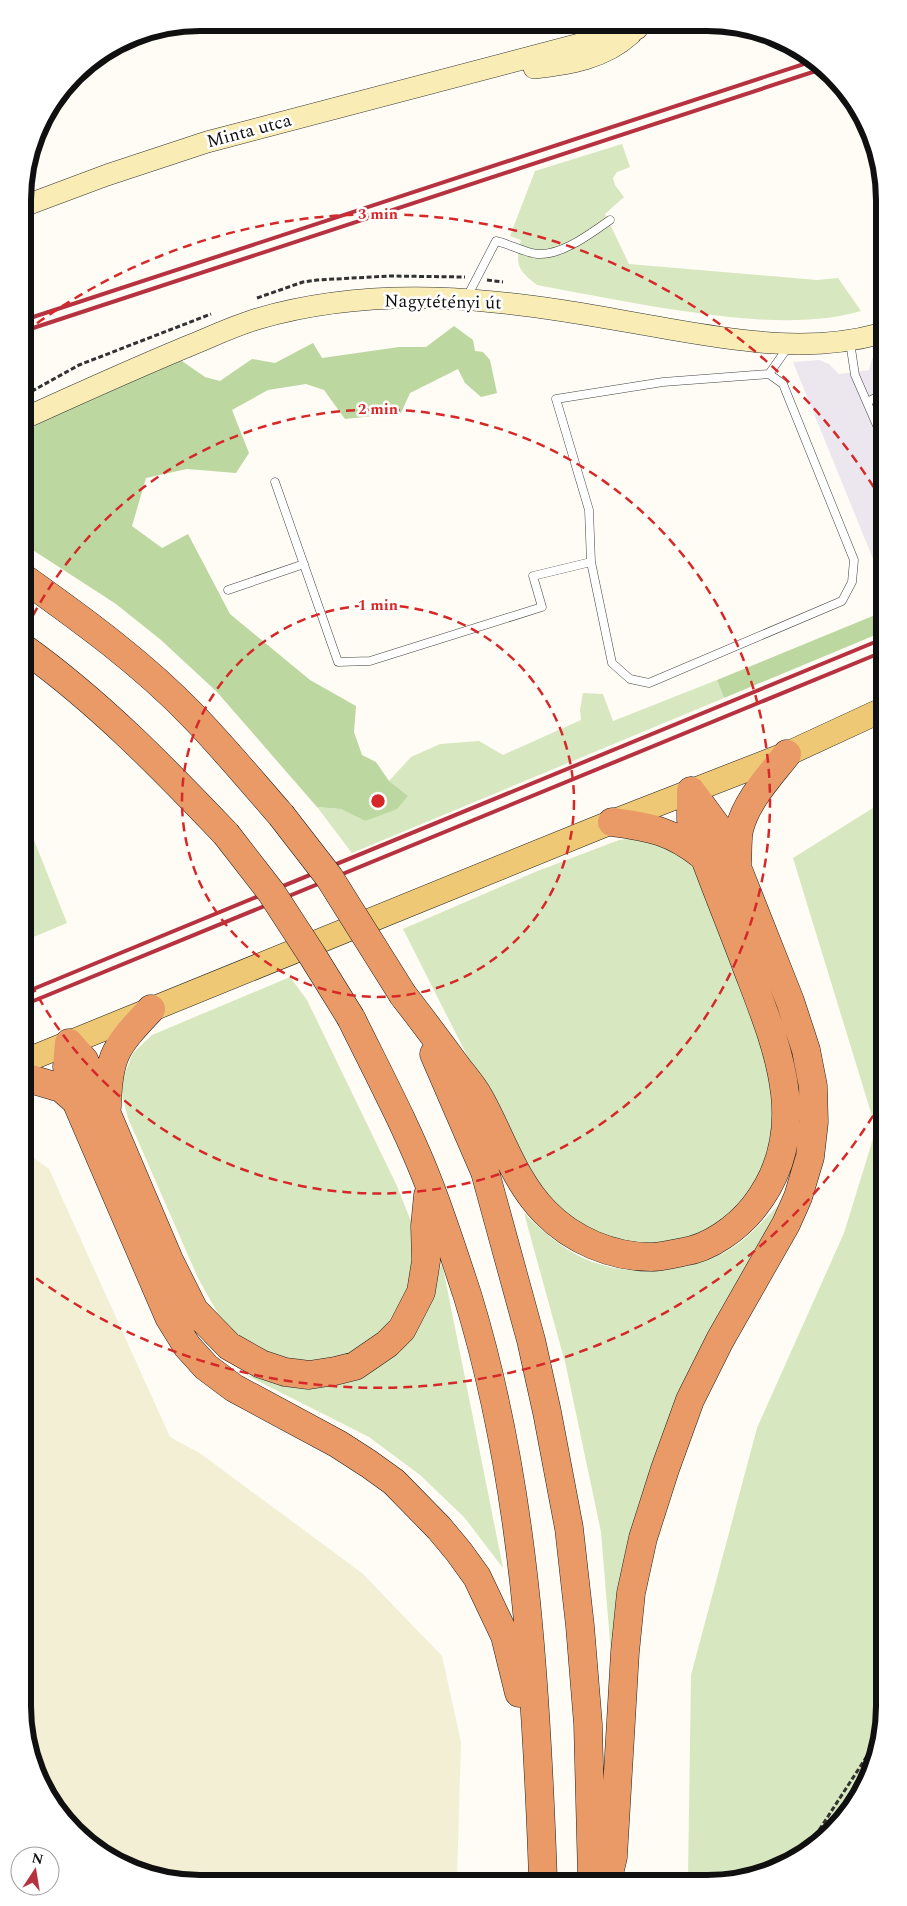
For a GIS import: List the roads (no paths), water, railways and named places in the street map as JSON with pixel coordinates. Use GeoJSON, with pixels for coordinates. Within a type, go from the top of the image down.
{"type":"FeatureCollection","features":[{"type":"Feature","properties":{"kind":"highway"},"geometry":{"type":"LineString","coordinates":[[32,584],[107,640],[152,678],[193,716],[281,815],[329,877],[403,995],[429,1042],[485,1172],[531,1340],[547,1412],[569,1528],[580,1626],[588,1724],[592,1875]]}},
{"type":"Feature","properties":{"kind":"highway"},"geometry":{"type":"LineString","coordinates":[[32,654],[102,709],[166,771],[226,834],[270,892],[351,1018],[402,1122],[429,1184],[467,1295],[497,1410],[518,1530],[538,1738],[543,1875]]}},
{"type":"Feature","properties":{"kind":"highway"},"geometry":{"type":"LineString","coordinates":[[737,867],[739,830],[746,810],[760,789],[797,749]]}},
{"type":"Feature","properties":{"kind":"highway"},"geometry":{"type":"LineString","coordinates":[[403,995],[478,1096],[509,1159],[544,1212],[576,1237],[602,1248],[628,1255],[652,1257],[689,1251],[716,1240],[744,1220],[762,1196],[775,1174],[784,1142],[787,1115],[784,1078],[774,1039],[703,856],[691,820],[691,791]]}},
{"type":"Feature","properties":{"kind":"highway"},"geometry":{"type":"LineString","coordinates":[[609,1875],[613,1857],[631,1593],[643,1538],[665,1468],[690,1400],[720,1340],[786,1224],[798,1197],[810,1157],[814,1122],[813,1086],[806,1050],[790,1000],[737,867],[718,828],[691,791]]}},
{"type":"Feature","properties":{"kind":"highway"},"geometry":{"type":"LineString","coordinates":[[612,822],[648,827],[674,836],[703,856]]}},
{"type":"Feature","properties":{"kind":"highway"},"geometry":{"type":"LineString","coordinates":[[106,1113],[107,1083],[112,1059],[128,1033],[151,1009]]}},
{"type":"Feature","properties":{"kind":"highway"},"geometry":{"type":"LineString","coordinates":[[69,1043],[84,1060],[169,1260],[194,1310],[229,1346],[261,1364],[285,1372],[309,1375],[355,1366],[387,1344],[402,1329],[421,1292],[426,1261],[425,1226],[429,1184]]}},
{"type":"Feature","properties":{"kind":"highway"},"geometry":{"type":"LineString","coordinates":[[69,1043],[67,1067],[76,1101],[169,1317],[187,1346],[206,1367],[234,1388],[338,1444],[369,1464],[400,1488],[439,1528],[477,1578],[505,1636],[519,1693],[538,1738]]}},
{"type":"Feature","properties":{"kind":"highway"},"geometry":{"type":"LineString","coordinates":[[31,1079],[61,1088],[76,1101]]}},
{"type":"Feature","properties":{"kind":"main road","name":"Minta utca"},"geometry":{"type":"LineString","coordinates":[[32,203],[107,175],[207,142],[479,71],[536,68],[587,59],[610,50],[634,31]]}},
{"type":"Feature","properties":{"kind":"main road","name":"Nagytétényi út"},"geometry":{"type":"LineString","coordinates":[[32,415],[176,351],[256,319],[302,308],[341,302],[409,299],[466,300],[563,310],[724,338],[790,344],[850,340],[876,335]]}},
{"type":"Feature","properties":{"kind":"main road"},"geometry":{"type":"LineString","coordinates":[[31,1058],[612,822],[797,749],[876,713]]}},
{"type":"Feature","properties":{"kind":"main road"},"geometry":{"type":"LineString","coordinates":[[797,749],[876,725]]}},
{"type":"Feature","properties":{"kind":"lane"},"geometry":{"type":"LineString","coordinates":[[466,300],[496,241],[538,254],[554,252],[581,240],[610,220]]}},
{"type":"Feature","properties":{"kind":"lane"},"geometry":{"type":"LineString","coordinates":[[850,340],[854,375],[876,423]]}},
{"type":"Feature","properties":{"kind":"lane"},"geometry":{"type":"LineString","coordinates":[[769,374],[790,344]]}},
{"type":"Feature","properties":{"kind":"lane"},"geometry":{"type":"LineString","coordinates":[[769,374],[783,384],[854,560],[852,582],[842,601],[650,683],[630,679],[612,663],[591,562],[590,510],[556,399],[663,382],[769,374]]}},
{"type":"Feature","properties":{"kind":"lane"},"geometry":{"type":"LineString","coordinates":[[867,402],[876,398]]}},
{"type":"Feature","properties":{"kind":"lane"},"geometry":{"type":"LineString","coordinates":[[275,482],[338,662],[370,661],[542,607],[533,576],[591,562]]}},
{"type":"Feature","properties":{"kind":"lane"},"geometry":{"type":"LineString","coordinates":[[228,590],[304,564]]}},
{"type":"Feature","properties":{"kind":"railway"},"geometry":{"type":"LineString","coordinates":[[32,317],[806,63]]}},
{"type":"Feature","properties":{"kind":"railway"},"geometry":{"type":"LineString","coordinates":[[32,328],[816,71]]}},
{"type":"Feature","properties":{"kind":"railway"},"geometry":{"type":"LineString","coordinates":[[31,990],[876,642]]}},
{"type":"Feature","properties":{"kind":"railway"},"geometry":{"type":"LineString","coordinates":[[31,1002],[876,655]]}}]}
